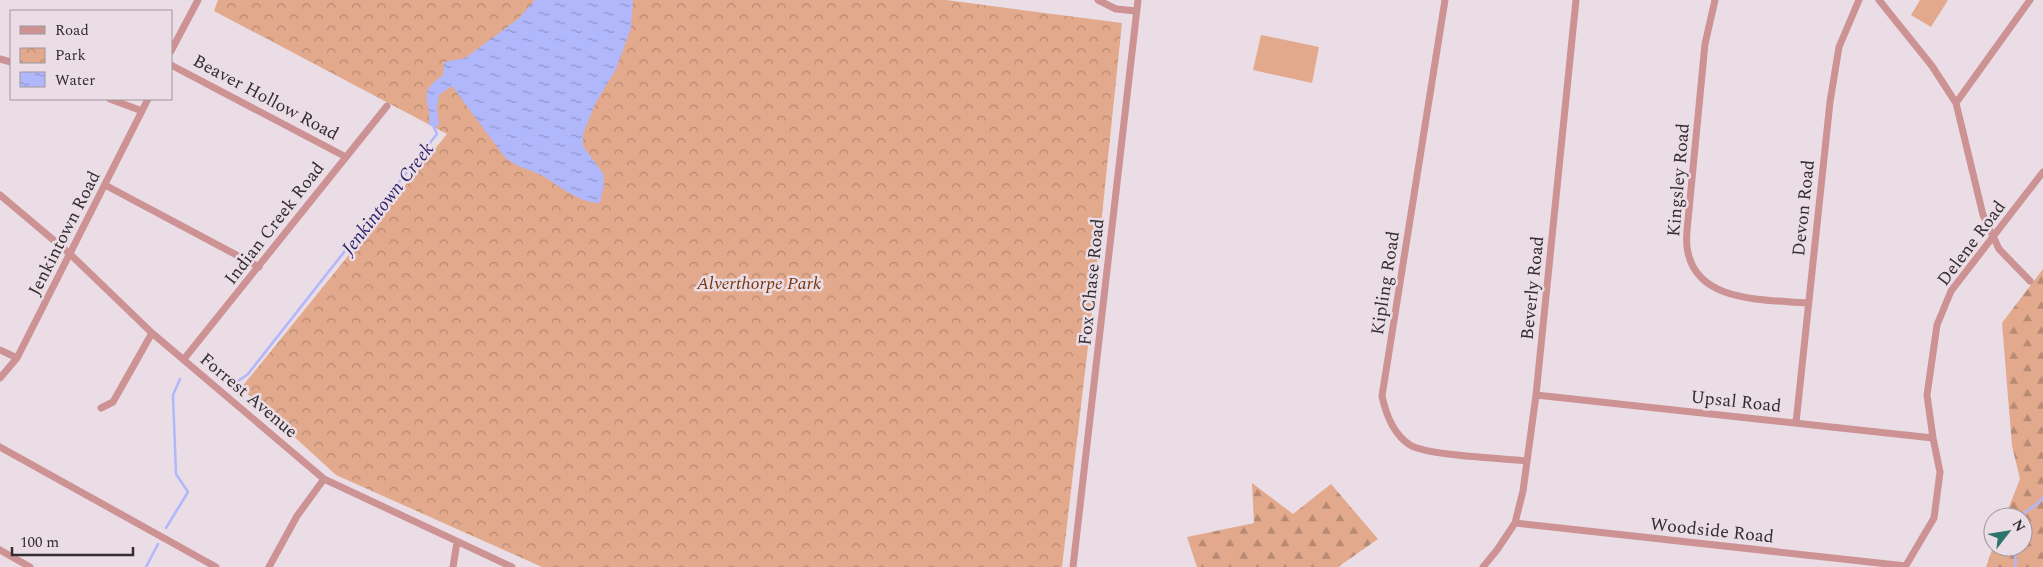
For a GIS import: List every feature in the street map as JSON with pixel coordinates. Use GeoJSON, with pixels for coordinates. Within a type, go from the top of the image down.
{"type":"FeatureCollection","features":[{"type":"Feature","properties":{"kind":"street"},"geometry":{"type":"LineString","coordinates":[[172,50],[198,0]]}},
{"type":"Feature","properties":{"kind":"street"},"geometry":{"type":"LineString","coordinates":[[1098,0],[1116,9],[1136,11]]}},
{"type":"Feature","properties":{"kind":"street","name":"Fox Chase Road"},"geometry":{"type":"LineString","coordinates":[[1073,567],[1138,0]]}},
{"type":"Feature","properties":{"kind":"street","name":"Kipling Road"},"geometry":{"type":"LineString","coordinates":[[1445,0],[1382,396],[1386,416],[1397,433],[1410,445],[1428,451],[1528,461]]}},
{"type":"Feature","properties":{"kind":"street","name":"Beverly Road"},"geometry":{"type":"LineString","coordinates":[[1483,567],[1497,550],[1514,523],[1523,491],[1528,461],[1576,0]]}},
{"type":"Feature","properties":{"kind":"street","name":"Kingsley Road"},"geometry":{"type":"LineString","coordinates":[[1716,0],[1705,44],[1688,220],[1687,247],[1691,261],[1696,272],[1718,291],[1744,297],[1808,304]]}},
{"type":"Feature","properties":{"kind":"street","name":"Devon Road"},"geometry":{"type":"LineString","coordinates":[[1796,423],[1830,102],[1839,47],[1859,0]]}},
{"type":"Feature","properties":{"kind":"street"},"geometry":{"type":"LineString","coordinates":[[1879,0],[1932,66],[1956,103],[1983,215],[1999,249],[2030,281]]}},
{"type":"Feature","properties":{"kind":"street"},"geometry":{"type":"LineString","coordinates":[[1956,103],[2030,0]]}},
{"type":"Feature","properties":{"kind":"street","name":"Beaver Hollow Road"},"geometry":{"type":"LineString","coordinates":[[172,66],[346,157]]}},
{"type":"Feature","properties":{"kind":"street"},"geometry":{"type":"LineString","coordinates":[[113,100],[142,111]]}},
{"type":"Feature","properties":{"kind":"street","name":"Jenkintown Road"},"geometry":{"type":"LineString","coordinates":[[0,378],[17,358],[148,100]]}},
{"type":"Feature","properties":{"kind":"street","name":"Indian Creek Road"},"geometry":{"type":"LineString","coordinates":[[184,359],[387,106]]}},
{"type":"Feature","properties":{"kind":"street","name":"Delene Road"},"geometry":{"type":"LineString","coordinates":[[1905,566],[1934,518],[1940,472],[1927,396],[1936,325],[1950,291],[2043,172]]}},
{"type":"Feature","properties":{"kind":"street"},"geometry":{"type":"LineString","coordinates":[[105,185],[259,267]]}},
{"type":"Feature","properties":{"kind":"street","name":"Forrest Avenue"},"geometry":{"type":"LineString","coordinates":[[0,195],[70,254],[152,333],[324,479],[512,567]]}},
{"type":"Feature","properties":{"kind":"street"},"geometry":{"type":"LineString","coordinates":[[100,408],[112,402],[152,333]]}},
{"type":"Feature","properties":{"kind":"street"},"geometry":{"type":"LineString","coordinates":[[0,350],[17,358]]}},
{"type":"Feature","properties":{"kind":"street","name":"Upsal Road"},"geometry":{"type":"LineString","coordinates":[[1536,395],[1933,438]]}},
{"type":"Feature","properties":{"kind":"street"},"geometry":{"type":"LineString","coordinates":[[0,447],[216,567]]}},
{"type":"Feature","properties":{"kind":"street"},"geometry":{"type":"LineString","coordinates":[[270,567],[301,509],[324,479]]}},
{"type":"Feature","properties":{"kind":"street","name":"Woodside Road"},"geometry":{"type":"LineString","coordinates":[[1514,523],[1905,566]]}},
{"type":"Feature","properties":{"kind":"street"},"geometry":{"type":"LineString","coordinates":[[453,567],[457,542]]}},
{"type":"Feature","properties":{"kind":"street"},"geometry":{"type":"LineString","coordinates":[[0,550],[30,567]]}},
{"type":"Feature","properties":{"kind":"green space","name":"Alverthorpe Park"},"geometry":{"type":"Polygon","coordinates":[[[218,0],[946,0],[1122,23],[1091,321],[1062,567],[542,567],[336,475],[241,388],[447,134],[214,11],[218,0]]]}},
{"type":"Feature","properties":{"kind":"green space"},"geometry":{"type":"Polygon","coordinates":[[[1920,0],[1948,0],[1931,27],[1911,15],[1920,0]]]}},
{"type":"Feature","properties":{"kind":"green space"},"geometry":{"type":"Polygon","coordinates":[[[1261,35],[1319,47],[1312,83],[1253,70],[1261,35]]]}},
{"type":"Feature","properties":{"kind":"green space"},"geometry":{"type":"Polygon","coordinates":[[[2043,269],[2043,567],[1986,567],[1990,557],[2033,557],[2033,507],[2009,507],[2020,479],[2012,446],[2002,323],[2043,269]]]}},
{"type":"Feature","properties":{"kind":"green space"},"geometry":{"type":"Polygon","coordinates":[[[1252,483],[1293,514],[1331,484],[1378,539],[1338,567],[1197,567],[1187,537],[1254,523],[1252,483]]]}},
{"type":"Feature","properties":{"kind":"water"},"geometry":{"type":"Polygon","coordinates":[[[535,0],[633,0],[631,28],[616,69],[595,104],[583,134],[583,146],[603,173],[604,184],[600,203],[576,197],[536,172],[518,166],[509,160],[504,156],[452,86],[439,95],[437,108],[439,124],[435,128],[429,125],[427,92],[429,87],[443,75],[444,62],[465,58],[518,19],[535,0]]]}},
{"type":"Feature","properties":{"kind":"waterway","name":"Jenkintown Creek"},"geometry":{"type":"LineString","coordinates":[[203,357],[229,381],[238,381],[248,374],[437,134],[433,125]]}},
{"type":"Feature","properties":{"kind":"waterway","name":"Jenkintown Creek"},"geometry":{"type":"LineString","coordinates":[[166,528],[188,492],[176,474],[173,395],[180,379]]}},
{"type":"Feature","properties":{"kind":"waterway"},"geometry":{"type":"LineString","coordinates":[[2033,507],[2043,498]]}},
{"type":"Feature","properties":{"kind":"waterway","name":"Jenkintown Creek"},"geometry":{"type":"LineString","coordinates":[[146,567],[158,544]]}},
{"type":"Feature","properties":{"kind":"waterway"},"geometry":{"type":"LineString","coordinates":[[2015,567],[2016,557]]}}]}
